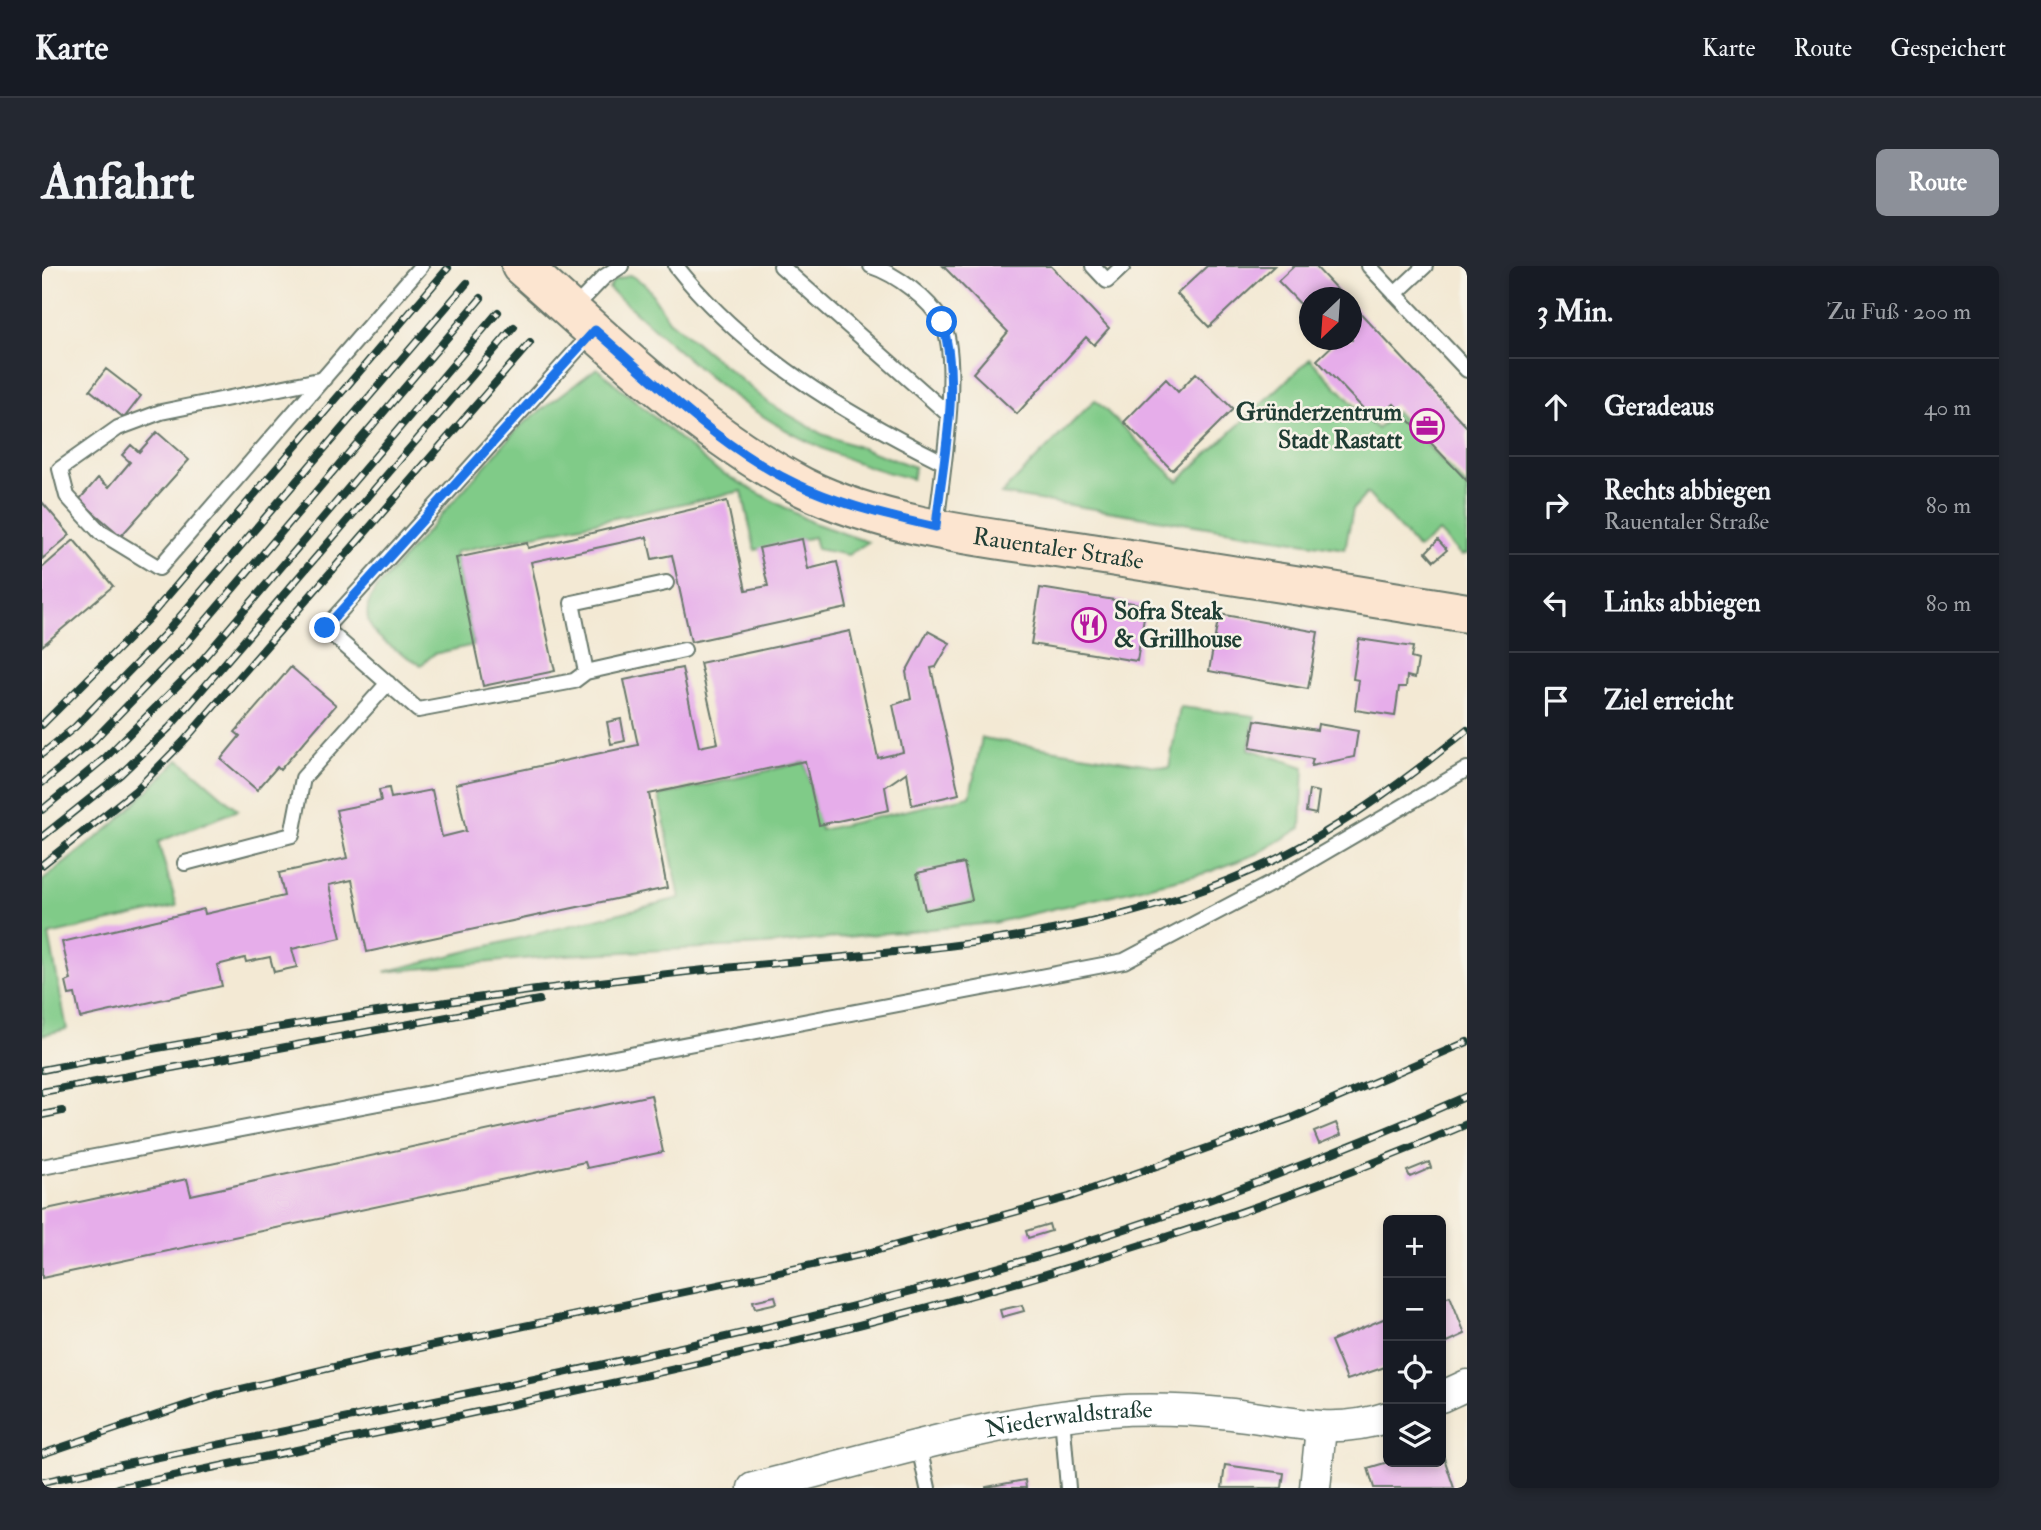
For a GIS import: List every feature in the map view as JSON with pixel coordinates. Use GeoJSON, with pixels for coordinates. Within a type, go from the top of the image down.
{"type":"FeatureCollection","features":[{"type":"Feature","properties":{"kind":"street","name":"Rauentaler Straße"},"geometry":{"type":"LineString","coordinates":[[521,266],[701,422],[751,458],[806,488],[870,512],[936,527],[1467,613]]}},
{"type":"Feature","properties":{"kind":"street"},"geometry":{"type":"LineString","coordinates":[[1446,1395],[1467,1385]]}},
{"type":"Feature","properties":{"kind":"street","name":"Niederwaldstraße"},"geometry":{"type":"LineString","coordinates":[[753,1488],[919,1447],[1062,1416],[1187,1410],[1321,1428],[1383,1418]]}},
{"type":"Feature","properties":{"kind":"street"},"geometry":{"type":"LineString","coordinates":[[1315,1488],[1321,1428]]}},
{"type":"Feature","properties":{"kind":"lane"},"geometry":{"type":"LineString","coordinates":[[324,379],[161,412],[118,428],[60,469],[67,496],[100,532],[159,568],[324,379],[421,266]]}},
{"type":"Feature","properties":{"kind":"lane"},"geometry":{"type":"LineString","coordinates":[[621,266],[604,276],[583,320],[325,628],[418,710],[573,681],[586,672],[684,650]]}},
{"type":"Feature","properties":{"kind":"lane"},"geometry":{"type":"LineString","coordinates":[[676,266],[703,301],[760,350],[874,428],[943,462]]}},
{"type":"Feature","properties":{"kind":"lane"},"geometry":{"type":"LineString","coordinates":[[781,266],[948,414]]}},
{"type":"Feature","properties":{"kind":"lane"},"geometry":{"type":"LineString","coordinates":[[871,266],[906,282],[942,322],[949,346],[948,414],[936,527]]}},
{"type":"Feature","properties":{"kind":"lane"},"geometry":{"type":"LineString","coordinates":[[1093,266],[1107,281],[1123,266]]}},
{"type":"Feature","properties":{"kind":"lane"},"geometry":{"type":"LineString","coordinates":[[1369,266],[1467,370]]}},
{"type":"Feature","properties":{"kind":"lane"},"geometry":{"type":"LineString","coordinates":[[1395,294],[1425,266]]}},
{"type":"Feature","properties":{"kind":"lane"},"geometry":{"type":"LineString","coordinates":[[586,672],[572,603],[666,583]]}},
{"type":"Feature","properties":{"kind":"lane"},"geometry":{"type":"LineString","coordinates":[[185,863],[292,835],[303,778],[388,683]]}},
{"type":"Feature","properties":{"kind":"lane"},"geometry":{"type":"LineString","coordinates":[[42,1167],[1124,961],[1272,883],[1467,769]]}},
{"type":"Feature","properties":{"kind":"lane"},"geometry":{"type":"LineString","coordinates":[[1062,1416],[1068,1488]]}},
{"type":"Feature","properties":{"kind":"lane"},"geometry":{"type":"LineString","coordinates":[[919,1447],[928,1488]]}},
{"type":"Feature","properties":{"kind":"green space"},"geometry":{"type":"Polygon","coordinates":[[[630,275],[646,285],[669,320],[769,403],[822,434],[915,467],[912,479],[853,461],[815,445],[741,401],[702,371],[609,289],[613,281],[630,275]]]}},
{"type":"Feature","properties":{"kind":"green space"},"geometry":{"type":"Polygon","coordinates":[[[1310,359],[1377,429],[1396,412],[1467,487],[1467,554],[1461,555],[1439,532],[1418,549],[1367,493],[1353,509],[1345,549],[1001,494],[1095,400],[1178,481],[1310,359]]]}},
{"type":"Feature","properties":{"kind":"green space"},"geometry":{"type":"Polygon","coordinates":[[[597,368],[715,469],[811,522],[868,542],[848,555],[817,549],[814,537],[755,550],[742,491],[455,552],[474,645],[434,654],[421,665],[387,643],[377,635],[367,616],[375,590],[520,426],[597,368]]]}},
{"type":"Feature","properties":{"kind":"green space"},"geometry":{"type":"Polygon","coordinates":[[[1180,707],[1255,716],[1249,749],[1304,767],[1301,828],[1257,854],[1206,873],[993,923],[763,945],[565,955],[384,972],[680,898],[659,796],[805,762],[821,830],[970,796],[982,738],[1169,768],[1180,707]]]}},
{"type":"Feature","properties":{"kind":"green space"},"geometry":{"type":"Polygon","coordinates":[[[179,759],[238,810],[158,842],[177,906],[49,935],[67,1029],[42,1035],[42,881],[114,824],[179,759]]]}},
{"type":"Feature","properties":{"kind":"building"},"geometry":{"type":"Polygon","coordinates":[[[943,266],[1051,266],[1109,328],[1094,345],[1086,337],[1017,414],[973,373],[1008,332],[943,266]]]}},
{"type":"Feature","properties":{"kind":"building"},"geometry":{"type":"Polygon","coordinates":[[[1207,266],[1274,266],[1209,327],[1177,294],[1207,266]]]}},
{"type":"Feature","properties":{"kind":"building"},"geometry":{"type":"Polygon","coordinates":[[[1294,266],[1315,266],[1335,287],[1299,287],[1299,303],[1278,281],[1294,266]]]}},
{"type":"Feature","properties":{"kind":"building"},"geometry":{"type":"Polygon","coordinates":[[[1362,315],[1467,427],[1467,481],[1394,404],[1375,421],[1317,360],[1328,350],[1362,350],[1362,315]]]}},
{"type":"Feature","properties":{"kind":"building"},"geometry":{"type":"Polygon","coordinates":[[[106,369],[141,396],[124,418],[90,390],[106,369]]]}},
{"type":"Feature","properties":{"kind":"building"},"geometry":{"type":"Polygon","coordinates":[[[1196,373],[1233,409],[1172,470],[1124,422],[1166,379],[1178,392],[1196,373]]]}},
{"type":"Feature","properties":{"kind":"building"},"geometry":{"type":"Polygon","coordinates":[[[157,432],[189,460],[121,536],[79,500],[98,478],[109,487],[130,462],[122,455],[131,445],[139,452],[157,432]]]}},
{"type":"Feature","properties":{"kind":"building"},"geometry":{"type":"Polygon","coordinates":[[[727,501],[746,590],[768,586],[759,548],[802,539],[808,569],[837,562],[847,608],[691,642],[672,555],[652,559],[647,537],[531,562],[555,671],[483,686],[456,558],[527,543],[528,548],[727,501]]]}},
{"type":"Feature","properties":{"kind":"building"},"geometry":{"type":"Polygon","coordinates":[[[42,502],[70,535],[42,559],[42,502]]]}},
{"type":"Feature","properties":{"kind":"building"},"geometry":{"type":"Polygon","coordinates":[[[74,540],[113,586],[42,646],[42,568],[74,540]]]}},
{"type":"Feature","properties":{"kind":"building"},"geometry":{"type":"Polygon","coordinates":[[[1438,540],[1447,550],[1434,561],[1426,552],[1438,540]]]}},
{"type":"Feature","properties":{"kind":"building","name":"Sofra Steak & Grillhouse"},"geometry":{"type":"Polygon","coordinates":[[[1040,588],[1146,605],[1137,661],[1031,644],[1040,588]]]}},
{"type":"Feature","properties":{"kind":"building"},"geometry":{"type":"Polygon","coordinates":[[[1219,614],[1318,632],[1308,689],[1209,671],[1219,614]]]}},
{"type":"Feature","properties":{"kind":"building"},"geometry":{"type":"Polygon","coordinates":[[[850,631],[878,758],[903,752],[893,705],[911,699],[906,672],[928,631],[950,643],[936,667],[931,668],[959,794],[912,805],[907,772],[885,787],[889,810],[819,825],[805,761],[649,794],[667,888],[367,952],[352,880],[329,885],[341,938],[292,949],[297,967],[274,972],[270,957],[246,962],[245,958],[217,965],[222,986],[80,1018],[75,994],[69,995],[66,982],[71,980],[62,942],[204,909],[205,914],[284,896],[279,873],[347,858],[336,810],[381,801],[379,790],[389,788],[391,798],[432,790],[442,837],[466,831],[456,784],[638,745],[624,680],[682,668],[699,747],[718,743],[700,663],[850,631]]]}},
{"type":"Feature","properties":{"kind":"building"},"geometry":{"type":"Polygon","coordinates":[[[1359,639],[1413,647],[1411,658],[1418,660],[1415,678],[1407,676],[1406,687],[1399,687],[1395,716],[1355,710],[1359,680],[1353,679],[1359,639]]]}},
{"type":"Feature","properties":{"kind":"building"},"geometry":{"type":"Polygon","coordinates":[[[291,667],[336,705],[280,770],[277,767],[257,790],[221,759],[240,736],[235,732],[291,667]]]}},
{"type":"Feature","properties":{"kind":"building"},"geometry":{"type":"Polygon","coordinates":[[[621,719],[625,741],[611,744],[607,722],[621,719]]]}},
{"type":"Feature","properties":{"kind":"building"},"geometry":{"type":"Polygon","coordinates":[[[1255,720],[1317,730],[1318,724],[1358,731],[1354,757],[1311,766],[1313,759],[1250,748],[1255,720]]]}},
{"type":"Feature","properties":{"kind":"building"},"geometry":{"type":"Polygon","coordinates":[[[1309,790],[1319,792],[1316,814],[1306,812],[1309,790]]]}},
{"type":"Feature","properties":{"kind":"building"},"geometry":{"type":"Polygon","coordinates":[[[964,863],[972,900],[925,910],[917,873],[964,863]]]}},
{"type":"Feature","properties":{"kind":"building"},"geometry":{"type":"Polygon","coordinates":[[[651,1095],[663,1152],[587,1168],[585,1162],[42,1278],[42,1210],[187,1179],[191,1195],[651,1095]]]}},
{"type":"Feature","properties":{"kind":"building"},"geometry":{"type":"Polygon","coordinates":[[[1336,1123],[1341,1135],[1319,1144],[1314,1132],[1336,1123]]]}},
{"type":"Feature","properties":{"kind":"building"},"geometry":{"type":"Polygon","coordinates":[[[1429,1162],[1431,1168],[1410,1177],[1407,1171],[1429,1162]]]}},
{"type":"Feature","properties":{"kind":"building"},"geometry":{"type":"Polygon","coordinates":[[[1049,1224],[1051,1231],[1028,1238],[1026,1231],[1049,1224]]]}},
{"type":"Feature","properties":{"kind":"building"},"geometry":{"type":"Polygon","coordinates":[[[775,1296],[777,1303],[755,1308],[753,1301],[775,1296]]]}},
{"type":"Feature","properties":{"kind":"building"},"geometry":{"type":"Polygon","coordinates":[[[1450,1296],[1465,1334],[1446,1343],[1446,1341],[1446,1297],[1450,1296]]]}},
{"type":"Feature","properties":{"kind":"building"},"geometry":{"type":"Polygon","coordinates":[[[1022,1305],[1024,1311],[1002,1317],[1000,1310],[1022,1305]]]}},
{"type":"Feature","properties":{"kind":"building"},"geometry":{"type":"Polygon","coordinates":[[[1383,1319],[1383,1368],[1347,1380],[1331,1341],[1383,1319]]]}},
{"type":"Feature","properties":{"kind":"building"},"geometry":{"type":"Polygon","coordinates":[[[1383,1464],[1383,1467],[1446,1467],[1446,1464],[1454,1488],[1374,1488],[1368,1468],[1383,1464]]]}},
{"type":"Feature","properties":{"kind":"building"},"geometry":{"type":"Polygon","coordinates":[[[1225,1465],[1284,1473],[1282,1488],[1222,1488],[1225,1465]]]}},
{"type":"Feature","properties":{"kind":"building"},"geometry":{"type":"Polygon","coordinates":[[[1025,1480],[1026,1488],[986,1488],[986,1487],[1025,1480]]]}},
{"type":"Feature","properties":{"kind":"railway"},"geometry":{"type":"LineString","coordinates":[[42,725],[147,620],[448,268]]}},
{"type":"Feature","properties":{"kind":"railway"},"geometry":{"type":"LineString","coordinates":[[42,754],[75,727],[164,635],[467,283]]}},
{"type":"Feature","properties":{"kind":"railway"},"geometry":{"type":"LineString","coordinates":[[42,783],[90,744],[180,651],[481,298]]}},
{"type":"Feature","properties":{"kind":"railway"},"geometry":{"type":"LineString","coordinates":[[42,810],[105,758],[197,666],[498,312]]}},
{"type":"Feature","properties":{"kind":"railway"},"geometry":{"type":"LineString","coordinates":[[42,837],[121,774],[169,728],[514,327]]}},
{"type":"Feature","properties":{"kind":"railway"},"geometry":{"type":"LineString","coordinates":[[42,865],[135,791],[183,742],[530,343]]}},
{"type":"Feature","properties":{"kind":"railway"},"geometry":{"type":"LineString","coordinates":[[42,1070],[279,1027],[438,1003],[677,973],[971,943],[1044,932],[1115,916],[1186,896],[1284,855],[1366,807],[1467,730]]}},
{"type":"Feature","properties":{"kind":"railway"},"geometry":{"type":"LineString","coordinates":[[42,1092],[539,1000]]}},
{"type":"Feature","properties":{"kind":"railway"},"geometry":{"type":"LineString","coordinates":[[42,1454],[216,1395],[368,1359],[864,1254],[1069,1197],[1289,1119],[1467,1042]]}},
{"type":"Feature","properties":{"kind":"railway"},"geometry":{"type":"LineString","coordinates":[[42,1482],[670,1350],[919,1289],[1042,1255],[1204,1202],[1363,1141],[1467,1096]]}},
{"type":"Feature","properties":{"kind":"railway"},"geometry":{"type":"LineString","coordinates":[[42,1115],[62,1111]]}},
{"type":"Feature","properties":{"kind":"railway"},"geometry":{"type":"LineString","coordinates":[[118,1488],[632,1379],[972,1295],[1139,1246],[1305,1189],[1467,1124]]}},
{"type":"Feature","properties":{"kind":"place","name":"Gründerzentrum Stadt Rastatt"},"geometry":{"type":"Point","coordinates":[1427,426]}},
{"type":"Feature","properties":{"kind":"place","name":"Sofra Steak & Grillhouse"},"geometry":{"type":"Point","coordinates":[1089,625]}},
{"type":"Feature","properties":{"kind":"route"},"geometry":{"type":"LineString","coordinates":[[325,628],[595,330],[701,422],[751,458],[806,488],[870,512],[936,527],[948,414],[949,346],[942,322]]}}]}
